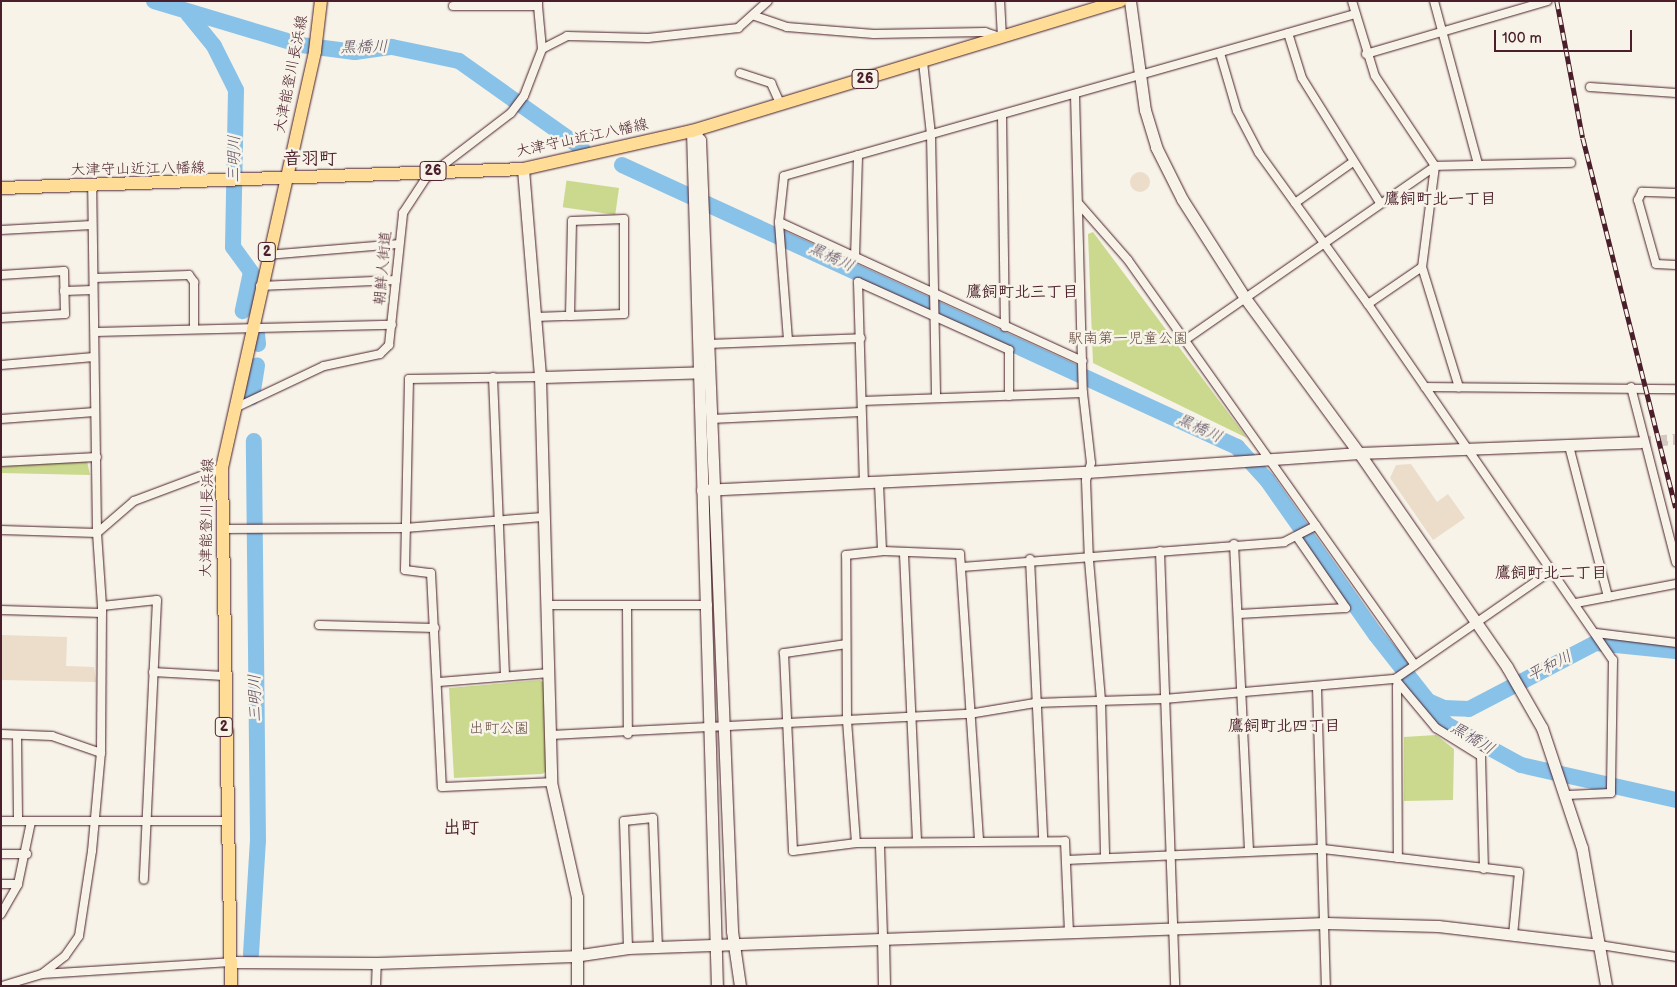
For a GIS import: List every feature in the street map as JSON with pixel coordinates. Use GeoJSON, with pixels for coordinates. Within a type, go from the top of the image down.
{"type":"FeatureCollection","features":[{"type":"Feature","properties":{"kind":"main road","name":"大津能登川長浜線"},"geometry":{"type":"LineString","coordinates":[[231,986],[226,821],[221,529],[222,468],[260,286],[315,51],[321,1]]}},
{"type":"Feature","properties":{"kind":"main road","name":"大津守山近江八幡線"},"geometry":{"type":"LineString","coordinates":[[1,188],[240,183],[287,176],[523,168],[692,131],[1121,1]]}},
{"type":"Feature","properties":{"kind":"street"},"geometry":{"type":"LineString","coordinates":[[453,6],[538,4],[542,49],[567,36],[648,38],[738,28],[754,16],[768,1]]}},
{"type":"Feature","properties":{"kind":"street"},"geometry":{"type":"LineString","coordinates":[[754,16],[796,28],[874,34],[985,32],[1002,38],[1000,1]]}},
{"type":"Feature","properties":{"kind":"street"},"geometry":{"type":"LineString","coordinates":[[1130,1],[1139,77],[1156,147],[1182,199],[1245,298],[1359,453],[1476,622],[1542,728],[1567,795],[1582,848],[1606,986]]}},
{"type":"Feature","properties":{"kind":"street"},"geometry":{"type":"LineString","coordinates":[[1352,1],[1366,54],[1375,76],[1435,166],[1422,267],[1459,387]]}},
{"type":"Feature","properties":{"kind":"street"},"geometry":{"type":"LineString","coordinates":[[1434,1],[1478,164]]}},
{"type":"Feature","properties":{"kind":"street"},"geometry":{"type":"LineString","coordinates":[[1366,54],[1443,34],[1547,1]]}},
{"type":"Feature","properties":{"kind":"street"},"geometry":{"type":"LineString","coordinates":[[788,340],[779,222],[784,176],[1139,77],[1355,14]]}},
{"type":"Feature","properties":{"kind":"street"},"geometry":{"type":"LineString","coordinates":[[1288,33],[1302,78],[1380,203]]}},
{"type":"Feature","properties":{"kind":"street","name":"朝鮮人街道"},"geometry":{"type":"LineString","coordinates":[[233,409],[324,366],[380,354],[389,345],[396,280],[397,244],[403,213],[418,187],[437,170],[512,113],[524,96],[542,49]]}},
{"type":"Feature","properties":{"kind":"street"},"geometry":{"type":"LineString","coordinates":[[1220,53],[1237,111],[1259,153],[1470,450],[1551,571],[1576,603],[1612,660],[1611,793],[1567,795]]}},
{"type":"Feature","properties":{"kind":"street"},"geometry":{"type":"LineString","coordinates":[[923,62],[931,134],[932,318],[936,397]]}},
{"type":"Feature","properties":{"kind":"street"},"geometry":{"type":"LineString","coordinates":[[740,73],[771,83],[780,104]]}},
{"type":"Feature","properties":{"kind":"street"},"geometry":{"type":"LineString","coordinates":[[1590,87],[1676,93]]}},
{"type":"Feature","properties":{"kind":"street"},"geometry":{"type":"LineString","coordinates":[[1075,95],[1083,393],[1091,463],[1087,472],[1089,560],[1101,700],[1105,855]]}},
{"type":"Feature","properties":{"kind":"street"},"geometry":{"type":"LineString","coordinates":[[1002,115],[1005,328]]}},
{"type":"Feature","properties":{"kind":"street"},"geometry":{"type":"LineString","coordinates":[[692,131],[700,140],[696,183],[708,490],[740,986]]}},
{"type":"Feature","properties":{"kind":"street"},"geometry":{"type":"LineString","coordinates":[[854,258],[858,155]]}},
{"type":"Feature","properties":{"kind":"street"},"geometry":{"type":"LineString","coordinates":[[1295,203],[1353,162]]}},
{"type":"Feature","properties":{"kind":"street"},"geometry":{"type":"LineString","coordinates":[[1185,340],[1322,241],[1435,166],[1571,163]]}},
{"type":"Feature","properties":{"kind":"street"},"geometry":{"type":"LineString","coordinates":[[523,168],[540,377],[543,517],[550,605],[551,782],[577,897],[574,956],[577,986]]}},
{"type":"Feature","properties":{"kind":"street"},"geometry":{"type":"LineString","coordinates":[[42,974],[65,956],[79,936],[101,753],[102,609],[97,533],[97,457],[94,412],[95,332],[92,186]]}},
{"type":"Feature","properties":{"kind":"street"},"geometry":{"type":"LineString","coordinates":[[1676,193],[1642,192],[1638,200],[1656,264],[1676,265]]}},
{"type":"Feature","properties":{"kind":"street"},"geometry":{"type":"LineString","coordinates":[[1079,204],[1128,260],[1273,460],[1316,526],[1415,665]]}},
{"type":"Feature","properties":{"kind":"street"},"geometry":{"type":"LineString","coordinates":[[697,211],[708,344],[704,372],[711,419],[708,490],[708,605],[718,946],[717,986]]}},
{"type":"Feature","properties":{"kind":"street"},"geometry":{"type":"LineString","coordinates":[[535,316],[570,316],[624,314],[624,219],[572,222],[570,316]]}},
{"type":"Feature","properties":{"kind":"street"},"geometry":{"type":"LineString","coordinates":[[779,222],[1082,362]]}},
{"type":"Feature","properties":{"kind":"street"},"geometry":{"type":"LineString","coordinates":[[1,230],[92,225]]}},
{"type":"Feature","properties":{"kind":"street"},"geometry":{"type":"LineString","coordinates":[[267,255],[397,244]]}},
{"type":"Feature","properties":{"kind":"street"},"geometry":{"type":"LineString","coordinates":[[1368,304],[1422,267]]}},
{"type":"Feature","properties":{"kind":"street"},"geometry":{"type":"LineString","coordinates":[[1,275],[64,271],[65,314],[1,318]]}},
{"type":"Feature","properties":{"kind":"street"},"geometry":{"type":"LineString","coordinates":[[94,278],[189,275],[194,282],[194,329]]}},
{"type":"Feature","properties":{"kind":"street"},"geometry":{"type":"LineString","coordinates":[[260,286],[396,280]]}},
{"type":"Feature","properties":{"kind":"street"},"geometry":{"type":"LineString","coordinates":[[864,484],[858,282],[932,318],[1010,350],[1010,396]]}},
{"type":"Feature","properties":{"kind":"street"},"geometry":{"type":"LineString","coordinates":[[64,291],[93,290]]}},
{"type":"Feature","properties":{"kind":"street"},"geometry":{"type":"LineString","coordinates":[[95,332],[392,326]]}},
{"type":"Feature","properties":{"kind":"street"},"geometry":{"type":"LineString","coordinates":[[708,344],[861,338]]}},
{"type":"Feature","properties":{"kind":"street"},"geometry":{"type":"LineString","coordinates":[[1,365],[94,357]]}},
{"type":"Feature","properties":{"kind":"street"},"geometry":{"type":"LineString","coordinates":[[551,782],[442,787],[439,682],[431,573],[405,570],[405,528],[410,478],[408,379],[704,372]]}},
{"type":"Feature","properties":{"kind":"street"},"geometry":{"type":"LineString","coordinates":[[493,377],[501,517],[505,674]]}},
{"type":"Feature","properties":{"kind":"street"},"geometry":{"type":"LineString","coordinates":[[1425,387],[1631,386],[1656,392],[1676,389]]}},
{"type":"Feature","properties":{"kind":"street"},"geometry":{"type":"LineString","coordinates":[[1631,386],[1676,562]]}},
{"type":"Feature","properties":{"kind":"street"},"geometry":{"type":"LineString","coordinates":[[862,401],[1083,393]]}},
{"type":"Feature","properties":{"kind":"street"},"geometry":{"type":"LineString","coordinates":[[1,419],[94,412]]}},
{"type":"Feature","properties":{"kind":"street"},"geometry":{"type":"LineString","coordinates":[[711,419],[861,412]]}},
{"type":"Feature","properties":{"kind":"street"},"geometry":{"type":"LineString","coordinates":[[708,490],[879,484],[1359,453],[1640,442]]}},
{"type":"Feature","properties":{"kind":"street"},"geometry":{"type":"LineString","coordinates":[[1569,446],[1608,597]]}},
{"type":"Feature","properties":{"kind":"street"},"geometry":{"type":"LineString","coordinates":[[1,462],[97,457]]}},
{"type":"Feature","properties":{"kind":"street"},"geometry":{"type":"LineString","coordinates":[[1,530],[97,533],[134,501],[222,468]]}},
{"type":"Feature","properties":{"kind":"street"},"geometry":{"type":"LineString","coordinates":[[879,484],[882,551]]}},
{"type":"Feature","properties":{"kind":"street"},"geometry":{"type":"LineString","coordinates":[[221,529],[405,528],[501,517],[543,517]]}},
{"type":"Feature","properties":{"kind":"street"},"geometry":{"type":"LineString","coordinates":[[962,566],[1030,560],[1089,560],[1297,538],[1316,526]]}},
{"type":"Feature","properties":{"kind":"street"},"geometry":{"type":"LineString","coordinates":[[1239,614],[1346,608],[1297,538]]}},
{"type":"Feature","properties":{"kind":"street"},"geometry":{"type":"LineString","coordinates":[[1234,544],[1239,614],[1240,691],[1249,851]]}},
{"type":"Feature","properties":{"kind":"street"},"geometry":{"type":"LineString","coordinates":[[856,843],[847,720],[846,555],[882,551],[904,554],[960,554],[969,714],[979,840]]}},
{"type":"Feature","properties":{"kind":"street"},"geometry":{"type":"LineString","coordinates":[[1160,551],[1172,855],[1175,986]]}},
{"type":"Feature","properties":{"kind":"street"},"geometry":{"type":"LineString","coordinates":[[904,554],[917,841]]}},
{"type":"Feature","properties":{"kind":"street"},"geometry":{"type":"LineString","coordinates":[[1030,560],[1035,703],[1043,839]]}},
{"type":"Feature","properties":{"kind":"street"},"geometry":{"type":"LineString","coordinates":[[552,735],[628,734],[969,714],[1035,703],[1165,699],[1395,679],[1551,571]]}},
{"type":"Feature","properties":{"kind":"street"},"geometry":{"type":"LineString","coordinates":[[1576,603],[1676,584]]}},
{"type":"Feature","properties":{"kind":"street"},"geometry":{"type":"LineString","coordinates":[[1,610],[102,609],[157,600],[144,880]]}},
{"type":"Feature","properties":{"kind":"street"},"geometry":{"type":"LineString","coordinates":[[550,605],[708,605]]}},
{"type":"Feature","properties":{"kind":"street"},"geometry":{"type":"LineString","coordinates":[[627,606],[628,734]]}},
{"type":"Feature","properties":{"kind":"street"},"geometry":{"type":"LineString","coordinates":[[319,625],[436,628]]}},
{"type":"Feature","properties":{"kind":"street"},"geometry":{"type":"LineString","coordinates":[[1596,633],[1676,643]]}},
{"type":"Feature","properties":{"kind":"street"},"geometry":{"type":"LineString","coordinates":[[846,644],[784,653],[784,725],[793,851],[856,843],[880,846],[917,841],[1043,839],[1065,841],[1069,934]]}},
{"type":"Feature","properties":{"kind":"street"},"geometry":{"type":"LineString","coordinates":[[154,672],[224,676]]}},
{"type":"Feature","properties":{"kind":"street"},"geometry":{"type":"LineString","coordinates":[[439,682],[505,674],[550,673]]}},
{"type":"Feature","properties":{"kind":"street"},"geometry":{"type":"LineString","coordinates":[[1395,679],[1400,696],[1398,858]]}},
{"type":"Feature","properties":{"kind":"street"},"geometry":{"type":"LineString","coordinates":[[1395,679],[1436,728],[1481,756],[1484,869]]}},
{"type":"Feature","properties":{"kind":"street"},"geometry":{"type":"LineString","coordinates":[[1317,687],[1326,923],[1326,986]]}},
{"type":"Feature","properties":{"kind":"street"},"geometry":{"type":"LineString","coordinates":[[1,734],[52,736],[101,753]]}},
{"type":"Feature","properties":{"kind":"street"},"geometry":{"type":"LineString","coordinates":[[17,735],[18,821]]}},
{"type":"Feature","properties":{"kind":"street"},"geometry":{"type":"LineString","coordinates":[[628,948],[624,821],[653,818],[658,947]]}},
{"type":"Feature","properties":{"kind":"street"},"geometry":{"type":"LineString","coordinates":[[1,821],[226,821]]}},
{"type":"Feature","properties":{"kind":"street"},"geometry":{"type":"LineString","coordinates":[[1,914],[18,884],[27,854],[31,822]]}},
{"type":"Feature","properties":{"kind":"street"},"geometry":{"type":"LineString","coordinates":[[880,846],[884,986]]}},
{"type":"Feature","properties":{"kind":"street"},"geometry":{"type":"LineString","coordinates":[[1066,860],[1105,855],[1172,855],[1323,849],[1519,872],[1513,935]]}},
{"type":"Feature","properties":{"kind":"street"},"geometry":{"type":"LineString","coordinates":[[1,854],[27,854]]}},
{"type":"Feature","properties":{"kind":"street"},"geometry":{"type":"LineString","coordinates":[[1,884],[18,884]]}},
{"type":"Feature","properties":{"kind":"street"},"geometry":{"type":"LineString","coordinates":[[2,986],[42,974],[230,962],[377,963],[574,956],[628,948],[736,946],[882,938],[1069,934],[1326,923],[1438,926],[1600,944],[1676,957]]}},
{"type":"Feature","properties":{"kind":"street"},"geometry":{"type":"LineString","coordinates":[[376,986],[377,963]]}},
{"type":"Feature","properties":{"kind":"shaded area"},"geometry":{"type":"Polygon","coordinates":[[[1140,172],[1147,175],[1150,182],[1147,189],[1140,192],[1133,189],[1130,182],[1133,175],[1140,172]]]}},
{"type":"Feature","properties":{"kind":"shaded area"},"geometry":{"type":"Polygon","coordinates":[[[1411,464],[1437,502],[1448,494],[1465,518],[1433,540],[1390,478],[1396,465],[1411,464]]]}},
{"type":"Feature","properties":{"kind":"shaded area"},"geometry":{"type":"Polygon","coordinates":[[[1,635],[67,637],[66,666],[94,667],[96,682],[1,680],[1,635]]]}},
{"type":"Feature","properties":{"kind":"green space"},"geometry":{"type":"Polygon","coordinates":[[[567,181],[619,188],[615,215],[563,207],[567,181]]]}},
{"type":"Feature","properties":{"kind":"green space","name":"駅南第一児童公園"},"geometry":{"type":"Polygon","coordinates":[[[1093,232],[1247,438],[1093,363],[1088,234],[1093,232]]]}},
{"type":"Feature","properties":{"kind":"green space"},"geometry":{"type":"Polygon","coordinates":[[[87,461],[90,475],[1,473],[1,467],[87,461]]]}},
{"type":"Feature","properties":{"kind":"green space","name":"出町公園"},"geometry":{"type":"Polygon","coordinates":[[[540,680],[547,685],[549,770],[542,774],[454,778],[449,688],[540,680]]]}},
{"type":"Feature","properties":{"kind":"green space"},"geometry":{"type":"Polygon","coordinates":[[[1436,735],[1454,749],[1453,800],[1404,801],[1404,737],[1436,735]]]}},
{"type":"Feature","properties":{"kind":"waterway","name":"黒橋川"},"geometry":{"type":"LineString","coordinates":[[154,1],[301,45],[355,52],[392,47],[459,61],[582,148]]}},
{"type":"Feature","properties":{"kind":"waterway","name":"三明川"},"geometry":{"type":"LineString","coordinates":[[188,14],[214,46],[236,90],[233,247],[251,272],[243,311]]}},
{"type":"Feature","properties":{"kind":"waterway","name":"黒橋川"},"geometry":{"type":"LineString","coordinates":[[622,165],[1237,447],[1267,480],[1376,635],[1446,724],[1521,765],[1676,800]]}},
{"type":"Feature","properties":{"kind":"waterway","name":"三明川"},"geometry":{"type":"LineString","coordinates":[[257,334],[258,344]]}},
{"type":"Feature","properties":{"kind":"waterway","name":"三明川"},"geometry":{"type":"LineString","coordinates":[[252,397],[257,365]]}},
{"type":"Feature","properties":{"kind":"waterway","name":"三明川"},"geometry":{"type":"LineString","coordinates":[[251,954],[258,841],[254,441]]}},
{"type":"Feature","properties":{"kind":"waterway","name":"平和川"},"geometry":{"type":"LineString","coordinates":[[1428,701],[1444,708],[1469,709],[1596,643],[1676,651]]}},
{"type":"Feature","properties":{"kind":"tunnel"},"geometry":{"type":"LineString","coordinates":[[1640,442],[1676,439]]}},
{"type":"Feature","properties":{"kind":"railway"},"geometry":{"type":"LineString","coordinates":[[1557,1],[1583,138],[1676,507]]}},
{"type":"Feature","properties":{"kind":"district","name":"音羽町"},"geometry":{"type":"Point","coordinates":[310,159]}},
{"type":"Feature","properties":{"kind":"district","name":"鷹飼町北一丁目"},"geometry":{"type":"Point","coordinates":[1440,200]}},
{"type":"Feature","properties":{"kind":"district","name":"鷹飼町北三丁目"},"geometry":{"type":"Point","coordinates":[1022,293]}},
{"type":"Feature","properties":{"kind":"district","name":"鷹飼町北二丁目"},"geometry":{"type":"Point","coordinates":[1551,574]}},
{"type":"Feature","properties":{"kind":"district","name":"鷹飼町北四丁目"},"geometry":{"type":"Point","coordinates":[1284,727]}},
{"type":"Feature","properties":{"kind":"district","name":"出町"},"geometry":{"type":"Point","coordinates":[461,828]}}]}
